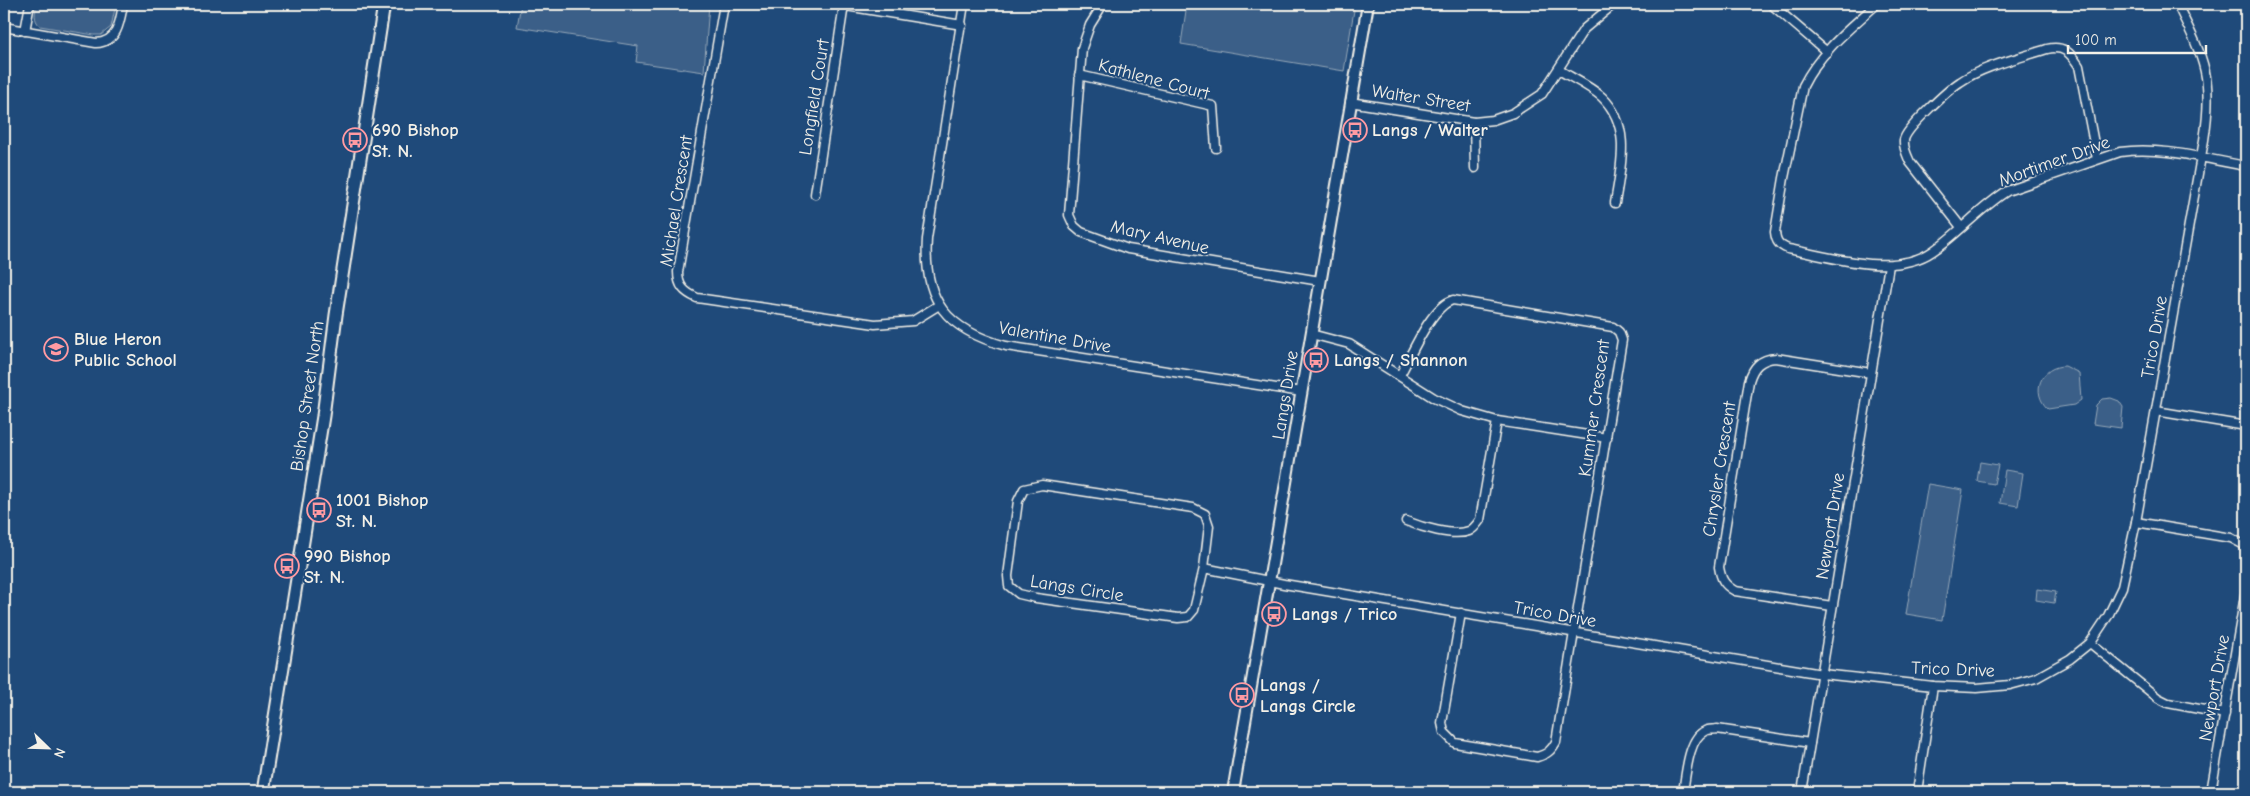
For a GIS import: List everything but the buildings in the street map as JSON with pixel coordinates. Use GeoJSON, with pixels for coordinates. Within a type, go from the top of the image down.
{"type":"FeatureCollection","features":[{"type":"Feature","properties":{"kind":"main road","name":"Bishop Street North"},"geometry":{"type":"LineString","coordinates":[[263,792],[323,416],[346,249],[384,4]]}},
{"type":"Feature","properties":{"kind":"street"},"geometry":{"type":"LineString","coordinates":[[25,31],[30,4]]}},
{"type":"Feature","properties":{"kind":"street"},"geometry":{"type":"LineString","coordinates":[[4,27],[96,43],[104,42],[111,38],[119,27],[124,4]]}},
{"type":"Feature","properties":{"kind":"street","name":"Michael Crescent"},"geometry":{"type":"LineString","coordinates":[[724,4],[678,272],[678,280],[682,289],[697,298],[875,324],[913,321],[939,305]]}},
{"type":"Feature","properties":{"kind":"street"},"geometry":{"type":"LineString","coordinates":[[834,4],[962,25]]}},
{"type":"Feature","properties":{"kind":"street","name":"Valentine Drive"},"geometry":{"type":"LineString","coordinates":[[964,4],[927,239],[927,271],[931,288],[939,305],[967,331],[988,341],[1006,346],[1302,392]]}},
{"type":"Feature","properties":{"kind":"street","name":"Mary Avenue"},"geometry":{"type":"LineString","coordinates":[[1103,4],[1090,25],[1082,48],[1070,215],[1074,226],[1081,232],[1128,249],[1320,281]]}},
{"type":"Feature","properties":{"kind":"street","name":"Langs Drive"},"geometry":{"type":"LineString","coordinates":[[1233,792],[1368,4]]}},
{"type":"Feature","properties":{"kind":"street","name":"Walter Street"},"geometry":{"type":"LineString","coordinates":[[1350,102],[1474,122],[1506,115],[1528,105],[1542,94],[1584,29],[1614,4]]}},
{"type":"Feature","properties":{"kind":"street"},"geometry":{"type":"LineString","coordinates":[[1771,4],[1827,52]]}},
{"type":"Feature","properties":{"kind":"street","name":"Mortimer Drive"},"geometry":{"type":"LineString","coordinates":[[1877,4],[1827,52],[1809,73],[1803,86],[1775,232],[1776,240],[1781,246],[1788,249],[1889,265],[1920,259],[1935,250],[1961,226],[2007,191],[2120,152],[2156,150],[2246,166]]}},
{"type":"Feature","properties":{"kind":"street","name":"Trico Drive"},"geometry":{"type":"LineString","coordinates":[[1270,580],[1822,674],[1933,686],[1995,687],[2024,682],[2036,678],[2070,660],[2090,643],[2108,616],[2122,587],[2136,522],[2208,117],[2208,81],[2199,49],[2177,4]]}},
{"type":"Feature","properties":{"kind":"street","name":"Longfield Court"},"geometry":{"type":"LineString","coordinates":[[814,194],[844,5]]}},
{"type":"Feature","properties":{"kind":"street"},"geometry":{"type":"LineString","coordinates":[[1961,226],[1910,162],[1905,152],[1904,139],[1911,128],[1960,82],[1984,71],[2047,49],[2057,47],[2066,50],[2079,66],[2098,159]]}},
{"type":"Feature","properties":{"kind":"street"},"geometry":{"type":"LineString","coordinates":[[1559,70],[1600,96],[1615,112],[1623,136],[1615,203]]}},
{"type":"Feature","properties":{"kind":"street","name":"Kathlene Court"},"geometry":{"type":"LineString","coordinates":[[1080,75],[1213,106],[1216,148]]}},
{"type":"Feature","properties":{"kind":"street"},"geometry":{"type":"LineString","coordinates":[[1474,122],[1475,168]]}},
{"type":"Feature","properties":{"kind":"street","name":"Newport Drive"},"geometry":{"type":"LineString","coordinates":[[1802,792],[1889,265]]}},
{"type":"Feature","properties":{"kind":"street","name":"Kummer Crescent"},"geometry":{"type":"LineString","coordinates":[[1400,375],[1436,312],[1446,302],[1453,300],[1613,327],[1621,336],[1622,345],[1556,742],[1551,751],[1537,757],[1455,743],[1444,732],[1442,723],[1461,613]]}},
{"type":"Feature","properties":{"kind":"street"},"geometry":{"type":"LineString","coordinates":[[1311,334],[1350,344],[1446,405],[1497,421],[1607,438]]}},
{"type":"Feature","properties":{"kind":"street","name":"Chrysler Crescent"},"geometry":{"type":"LineString","coordinates":[[1832,606],[1734,591],[1726,586],[1720,577],[1719,567],[1749,381],[1755,366],[1761,361],[1776,358],[1871,374]]}},
{"type":"Feature","properties":{"kind":"street"},"geometry":{"type":"LineString","coordinates":[[2156,411],[2246,426]]}},
{"type":"Feature","properties":{"kind":"street"},"geometry":{"type":"LineString","coordinates":[[1406,521],[1423,527],[1461,533],[1471,530],[1480,520],[1497,421]]}},
{"type":"Feature","properties":{"kind":"street","name":"Langs Circle"},"geometry":{"type":"LineString","coordinates":[[1042,485],[1193,508],[1205,514],[1209,526],[1204,568],[1194,610],[1188,617],[1159,615],[1019,594],[1009,586],[1008,576],[1018,501],[1024,489],[1042,485]]}},
{"type":"Feature","properties":{"kind":"street"},"geometry":{"type":"LineString","coordinates":[[2136,522],[2231,538],[2244,545],[2246,549]]}},
{"type":"Feature","properties":{"kind":"street"},"geometry":{"type":"LineString","coordinates":[[1204,568],[1270,580]]}},
{"type":"Feature","properties":{"kind":"street","name":"Newport Drive"},"geometry":{"type":"LineString","coordinates":[[2211,792],[2246,590]]}},
{"type":"Feature","properties":{"kind":"street"},"geometry":{"type":"LineString","coordinates":[[2090,643],[2158,698],[2168,703],[2225,714]]}},
{"type":"Feature","properties":{"kind":"street"},"geometry":{"type":"LineString","coordinates":[[1917,792],[1933,686]]}},
{"type":"Feature","properties":{"kind":"street"},"geometry":{"type":"LineString","coordinates":[[1684,792],[1691,751],[1696,739],[1705,731],[1717,729],[1810,743]]}},
{"type":"Feature","properties":{"kind":"shaded area"},"geometry":{"type":"Polygon","coordinates":[[[37,4],[116,4],[111,27],[101,35],[94,35],[40,26],[35,18],[37,4]]]}},
{"type":"Feature","properties":{"kind":"shaded area"},"geometry":{"type":"Polygon","coordinates":[[[521,4],[709,4],[704,72],[636,62],[638,46],[517,27],[521,4]]]}},
{"type":"Feature","properties":{"kind":"shaded area"},"geometry":{"type":"Polygon","coordinates":[[[1187,4],[1355,4],[1344,71],[1181,44],[1187,4]]]}},
{"type":"Feature","properties":{"kind":"shaded area"},"geometry":{"type":"Polygon","coordinates":[[[2065,366],[2079,373],[2081,400],[2074,405],[2048,409],[2040,395],[2041,381],[2050,370],[2065,366]]]}},
{"type":"Feature","properties":{"kind":"shaded area"},"geometry":{"type":"Polygon","coordinates":[[[2111,398],[2119,401],[2123,407],[2121,428],[2093,424],[2096,405],[2102,399],[2111,398]]]}},
{"type":"Feature","properties":{"kind":"shaded area"},"geometry":{"type":"Polygon","coordinates":[[[1980,462],[1998,465],[1994,484],[1977,481],[1980,462]]]}},
{"type":"Feature","properties":{"kind":"shaded area"},"geometry":{"type":"Polygon","coordinates":[[[2005,470],[2023,473],[2018,506],[2000,503],[2005,470]]]}},
{"type":"Feature","properties":{"kind":"shaded area"},"geometry":{"type":"Polygon","coordinates":[[[1928,484],[1963,490],[1942,620],[1906,614],[1928,484]]]}},
{"type":"Feature","properties":{"kind":"shaded area"},"geometry":{"type":"Polygon","coordinates":[[[2037,589],[2056,592],[2054,603],[2036,600],[2037,589]]]}},
{"type":"Feature","properties":{"kind":"place","name":"Langs / Walter"},"geometry":{"type":"Point","coordinates":[1355,130]}},
{"type":"Feature","properties":{"kind":"place","name":"690 Bishop St. N."},"geometry":{"type":"Point","coordinates":[355,140]}},
{"type":"Feature","properties":{"kind":"place","name":"Blue Heron Public School"},"geometry":{"type":"Point","coordinates":[56,349]}},
{"type":"Feature","properties":{"kind":"place","name":"Langs / Shannon"},"geometry":{"type":"Point","coordinates":[1316,360]}},
{"type":"Feature","properties":{"kind":"place","name":"1001 Bishop St. N."},"geometry":{"type":"Point","coordinates":[319,510]}},
{"type":"Feature","properties":{"kind":"place","name":"990 Bishop St. N."},"geometry":{"type":"Point","coordinates":[287,566]}},
{"type":"Feature","properties":{"kind":"place","name":"Langs / Trico"},"geometry":{"type":"Point","coordinates":[1274,614]}},
{"type":"Feature","properties":{"kind":"place","name":"Langs / Langs Circle"},"geometry":{"type":"Point","coordinates":[1242,695]}}]}
